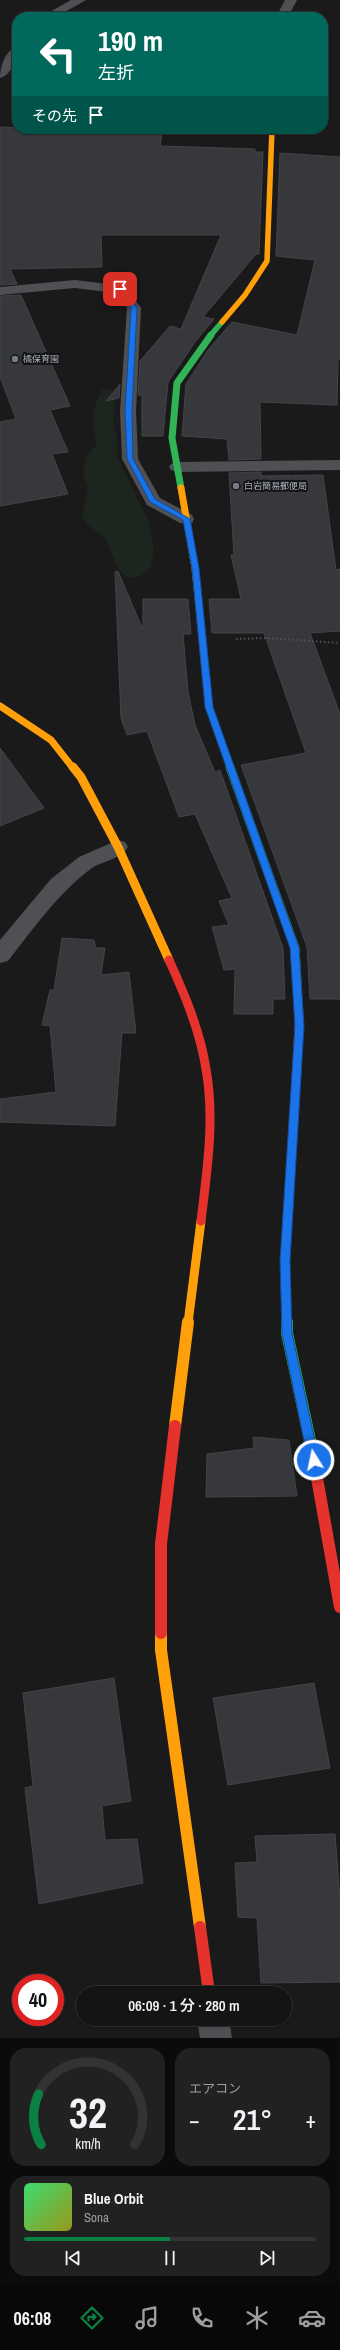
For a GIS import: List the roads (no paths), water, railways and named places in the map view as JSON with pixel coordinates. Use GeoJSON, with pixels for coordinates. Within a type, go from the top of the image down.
{"type":"FeatureCollection","features":[{"type":"Feature","properties":{"kind":"street"},"geometry":{"type":"LineString","coordinates":[[57,12],[80,0]]}},
{"type":"Feature","properties":{"kind":"street"},"geometry":{"type":"LineString","coordinates":[[285,12],[291,0]]}},
{"type":"Feature","properties":{"kind":"street"},"geometry":{"type":"LineString","coordinates":[[0,74],[12,57]]}},
{"type":"Feature","properties":{"kind":"street"},"geometry":{"type":"LineString","coordinates":[[272,134],[272,191],[267,261],[245,295],[200,346],[177,383],[172,438],[195,568],[209,707],[295,948],[299,1026],[285,1261],[287,1333],[306,1415],[340,1607]]}},
{"type":"Feature","properties":{"kind":"street"},"geometry":{"type":"LineString","coordinates":[[0,291],[75,284],[120,289],[134,308],[128,411],[130,459],[153,501],[186,519]]}},
{"type":"Feature","properties":{"kind":"street"},"geometry":{"type":"LineString","coordinates":[[177,467],[340,465]]}},
{"type":"Feature","properties":{"kind":"street"},"geometry":{"type":"LineString","coordinates":[[0,706],[51,740],[81,777],[118,847],[183,992],[202,1049],[208,1085],[210,1118],[202,1210],[161,1544],[161,1650],[208,1986]]}},
{"type":"Feature","properties":{"kind":"street"},"geometry":{"type":"LineString","coordinates":[[0,955],[58,884],[86,862],[118,847]]}},
{"type":"Feature","properties":{"kind":"street"},"geometry":{"type":"LineString","coordinates":[[214,2026],[216,2038]]}},
{"type":"Feature","properties":{"kind":"place","name":"橘保育園"},"geometry":{"type":"Point","coordinates":[15,359]}},
{"type":"Feature","properties":{"kind":"place","name":"白岩簡易郵便局"},"geometry":{"type":"Point","coordinates":[236,486]}}]}
